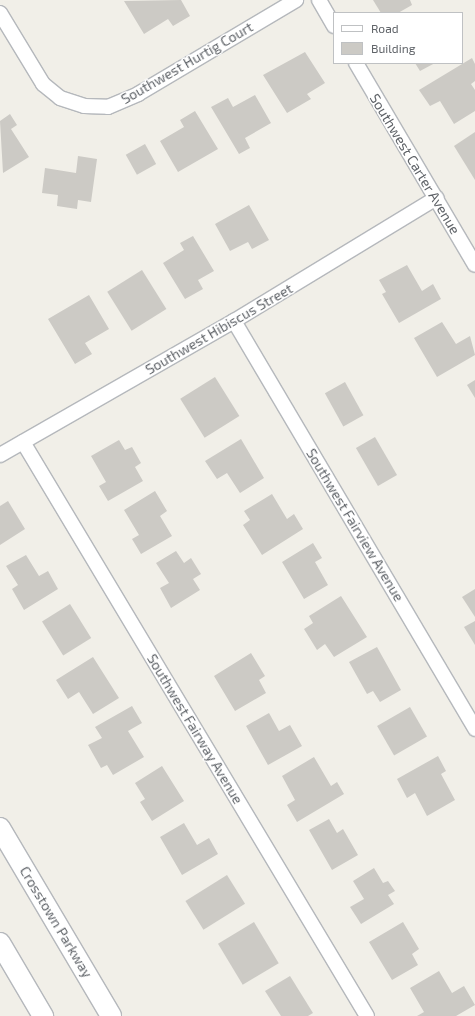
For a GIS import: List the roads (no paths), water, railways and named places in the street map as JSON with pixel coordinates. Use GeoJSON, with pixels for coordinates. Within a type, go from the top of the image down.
{"type":"FeatureCollection","features":[{"type":"Feature","properties":{"kind":"main road","name":"Crosstown Parkway"},"geometry":{"type":"LineString","coordinates":[[0,828],[111,1016]]}},
{"type":"Feature","properties":{"kind":"main road"},"geometry":{"type":"LineString","coordinates":[[0,943],[43,1016]]}},
{"type":"Feature","properties":{"kind":"street","name":"Southwest Hurtig Court"},"geometry":{"type":"LineString","coordinates":[[0,13],[43,84],[60,98],[84,106],[108,107],[138,94],[296,0]]}},
{"type":"Feature","properties":{"kind":"street"},"geometry":{"type":"LineString","coordinates":[[319,0],[333,24]]}},
{"type":"Feature","properties":{"kind":"street","name":"Southwest Carter Avenue"},"geometry":{"type":"LineString","coordinates":[[357,64],[475,264]]}},
{"type":"Feature","properties":{"kind":"street","name":"Southwest Hibiscus Street"},"geometry":{"type":"LineString","coordinates":[[0,456],[234,321],[436,198]]}},
{"type":"Feature","properties":{"kind":"street","name":"Southwest Fairview Avenue"},"geometry":{"type":"LineString","coordinates":[[234,321],[475,729]]}},
{"type":"Feature","properties":{"kind":"street","name":"Southwest Fairway Avenue"},"geometry":{"type":"LineString","coordinates":[[23,442],[367,1016]]}}]}
